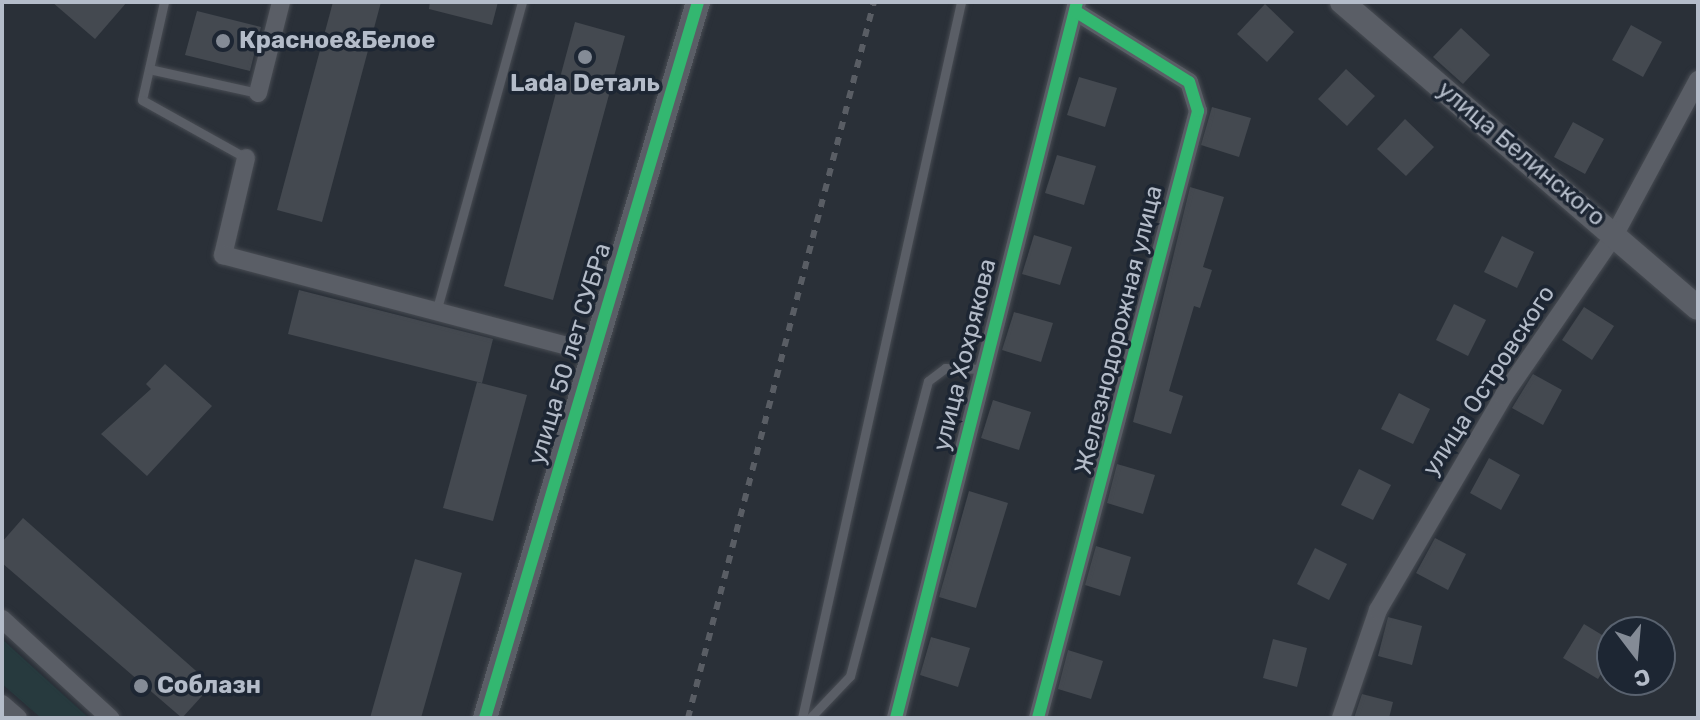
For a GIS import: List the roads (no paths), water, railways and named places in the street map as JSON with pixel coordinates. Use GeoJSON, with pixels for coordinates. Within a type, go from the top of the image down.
{"type":"FeatureCollection","features":[{"type":"Feature","properties":{"kind":"street"},"geometry":{"type":"LineString","coordinates":[[258,93],[281,2]]}},
{"type":"Feature","properties":{"kind":"street","name":"улица 50 лет СУБРа"},"geometry":{"type":"LineString","coordinates":[[485,718],[698,2]]}},
{"type":"Feature","properties":{"kind":"street","name":"улица Белинского"},"geometry":{"type":"LineString","coordinates":[[1342,2],[1698,308]]}},
{"type":"Feature","properties":{"kind":"street","name":"улица Хохрякова"},"geometry":{"type":"LineString","coordinates":[[896,718],[1076,7]]}},
{"type":"Feature","properties":{"kind":"street","name":"Железнодорожная улица"},"geometry":{"type":"LineString","coordinates":[[1038,718],[1198,111],[1189,82],[1076,7]]}},
{"type":"Feature","properties":{"kind":"street","name":"улица Островского"},"geometry":{"type":"LineString","coordinates":[[1341,718],[1378,610],[1504,395],[1615,234],[1698,80]]}},
{"type":"Feature","properties":{"kind":"street"},"geometry":{"type":"LineString","coordinates":[[246,158],[223,255],[593,353]]}},
{"type":"Feature","properties":{"kind":"street"},"geometry":{"type":"LineString","coordinates":[[2,619],[110,718]]}},
{"type":"Feature","properties":{"kind":"street"},"geometry":{"type":"LineString","coordinates":[[2,704],[18,718]]}},
{"type":"Feature","properties":{"kind":"lane"},"geometry":{"type":"LineString","coordinates":[[164,2],[142,100],[246,158]]}},
{"type":"Feature","properties":{"kind":"lane"},"geometry":{"type":"LineString","coordinates":[[436,312],[522,2]]}},
{"type":"Feature","properties":{"kind":"lane"},"geometry":{"type":"LineString","coordinates":[[802,718],[961,2]]}},
{"type":"Feature","properties":{"kind":"lane"},"geometry":{"type":"LineString","coordinates":[[149,69],[258,93]]}},
{"type":"Feature","properties":{"kind":"lane"},"geometry":{"type":"LineString","coordinates":[[810,718],[850,676],[928,381],[945,368],[985,369]]}},
{"type":"Feature","properties":{"kind":"railway"},"geometry":{"type":"LineString","coordinates":[[688,718],[874,2]]}},
{"type":"Feature","properties":{"kind":"place","name":"Красное&Белое"},"geometry":{"type":"Point","coordinates":[223,41]}},
{"type":"Feature","properties":{"kind":"place","name":"Lada Dеталь"},"geometry":{"type":"Point","coordinates":[585,57]}},
{"type":"Feature","properties":{"kind":"place","name":"Соблазн"},"geometry":{"type":"Point","coordinates":[141,686]}}]}
